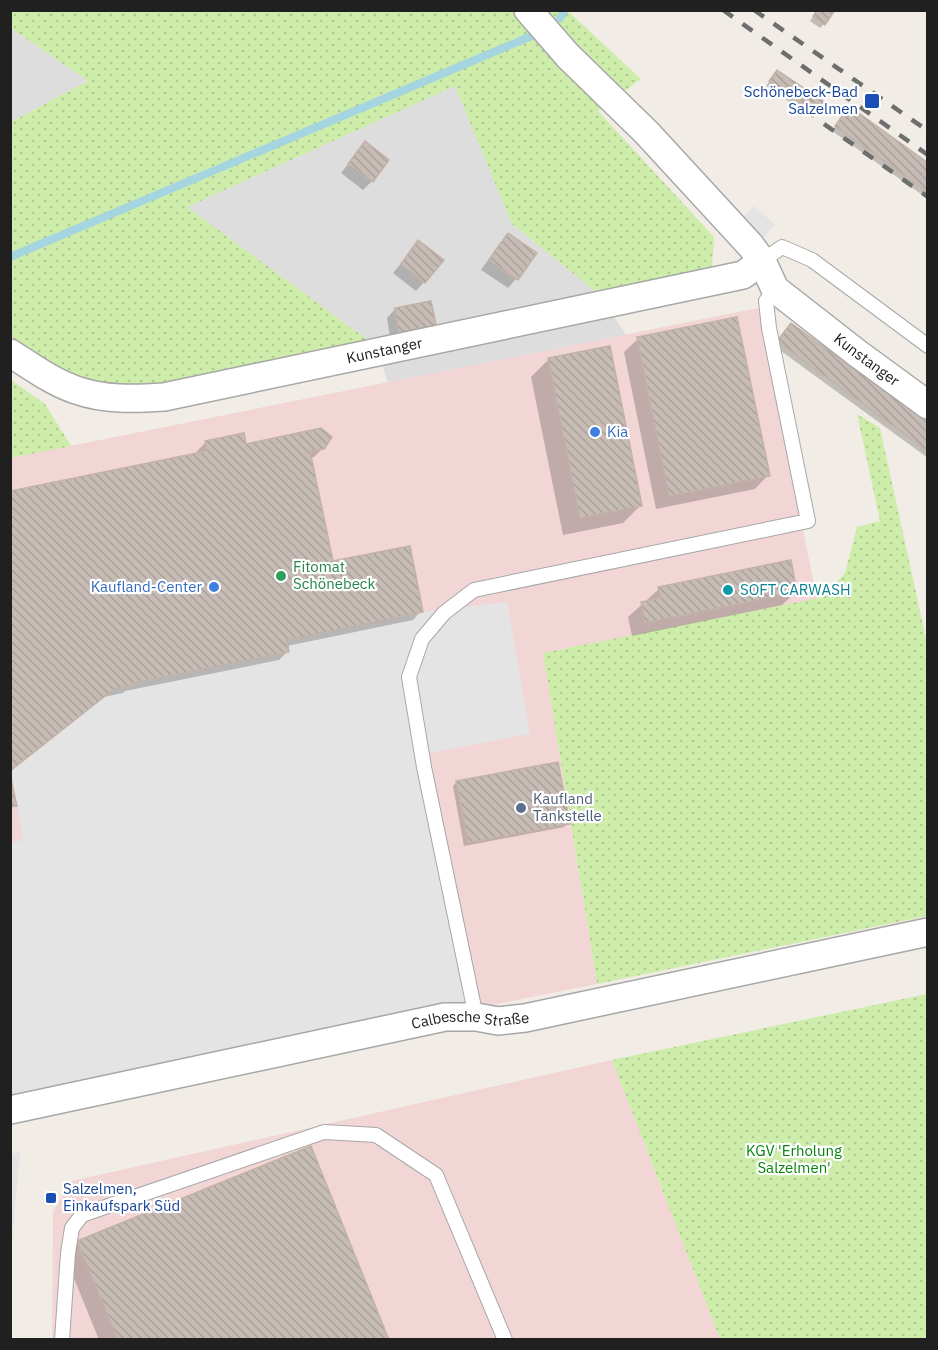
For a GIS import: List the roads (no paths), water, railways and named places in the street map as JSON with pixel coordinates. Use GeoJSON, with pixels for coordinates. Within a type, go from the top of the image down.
{"type":"FeatureCollection","features":[{"type":"Feature","properties":{"kind":"street","name":"Kunstanger"},"geometry":{"type":"LineString","coordinates":[[528,10],[568,56],[678,165],[751,246],[762,261],[775,289],[927,405]]}},
{"type":"Feature","properties":{"kind":"street","name":"Kunstanger"},"geometry":{"type":"LineString","coordinates":[[10,353],[48,377],[76,390],[125,399],[164,397],[743,275],[762,261]]}},
{"type":"Feature","properties":{"kind":"street","name":"Calbesche Straße"},"geometry":{"type":"LineString","coordinates":[[10,1110],[445,1017],[476,1017],[498,1022],[525,1018],[927,932]]}},
{"type":"Feature","properties":{"kind":"lane","name":"Kunstanger"},"geometry":{"type":"LineString","coordinates":[[762,261],[782,248],[812,260],[927,346]]}},
{"type":"Feature","properties":{"kind":"lane"},"geometry":{"type":"LineString","coordinates":[[476,1017],[424,767],[409,677],[422,639],[444,613],[474,590],[808,521],[769,328],[766,301],[775,289]]}},
{"type":"Feature","properties":{"kind":"lane"},"geometry":{"type":"LineString","coordinates":[[62,1340],[72,1228],[82,1215],[324,1132],[376,1135],[436,1175],[505,1340]]}},
{"type":"Feature","properties":{"kind":"waterway"},"geometry":{"type":"LineString","coordinates":[[560,18],[565,10]]}},
{"type":"Feature","properties":{"kind":"waterway"},"geometry":{"type":"LineString","coordinates":[[10,257],[534,35]]}},
{"type":"Feature","properties":{"kind":"railway"},"geometry":{"type":"LineString","coordinates":[[723,10],[928,155]]}},
{"type":"Feature","properties":{"kind":"railway"},"geometry":{"type":"LineString","coordinates":[[754,10],[928,131]]}},
{"type":"Feature","properties":{"kind":"railway"},"geometry":{"type":"LineString","coordinates":[[824,124],[928,197]]}},
{"type":"Feature","properties":{"kind":"place","name":"Schönebeck-Bad Salzelmen"},"geometry":{"type":"Point","coordinates":[872,101]}},
{"type":"Feature","properties":{"kind":"place","name":"Kia"},"geometry":{"type":"Point","coordinates":[595,432]}},
{"type":"Feature","properties":{"kind":"place","name":"Fitomat Schönebeck"},"geometry":{"type":"Point","coordinates":[281,576]}},
{"type":"Feature","properties":{"kind":"place","name":"Kaufland-Center"},"geometry":{"type":"Point","coordinates":[214,587]}},
{"type":"Feature","properties":{"kind":"place","name":"SOFT CARWASH"},"geometry":{"type":"Point","coordinates":[728,590]}},
{"type":"Feature","properties":{"kind":"place","name":"Kaufland Tankstelle"},"geometry":{"type":"Point","coordinates":[521,808]}},
{"type":"Feature","properties":{"kind":"place","name":"Salzelmen, Einkaufspark Süd"},"geometry":{"type":"Point","coordinates":[51,1198]}},
{"type":"Feature","properties":{"kind":"park label","name":"KGV 'Erholung Salzelmen'"},"geometry":{"type":"Point","coordinates":[794,1160]}}]}
